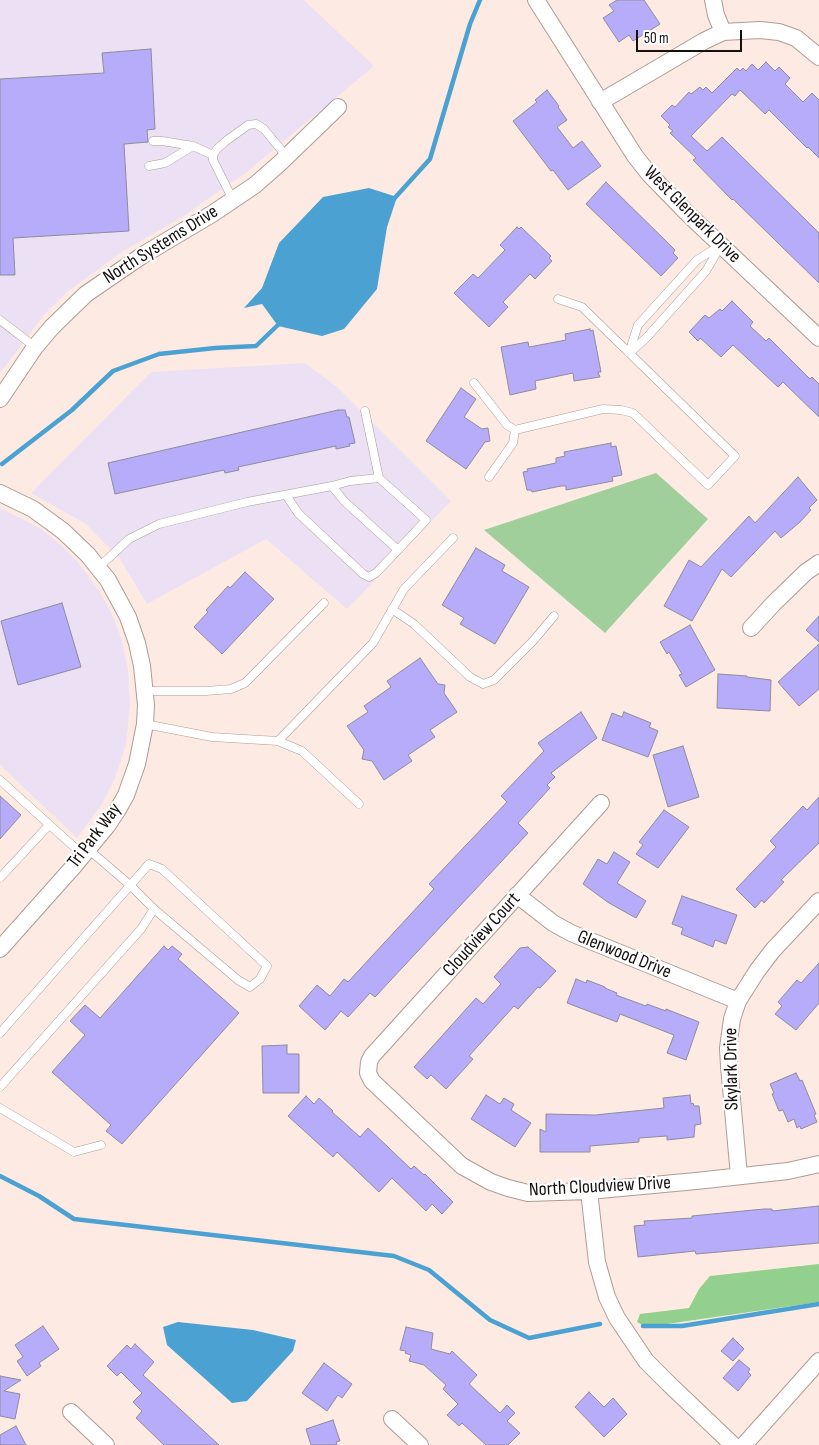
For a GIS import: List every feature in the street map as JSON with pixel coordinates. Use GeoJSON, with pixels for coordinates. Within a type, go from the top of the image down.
{"type":"FeatureCollection","features":[{"type":"Feature","properties":{"kind":"street","name":"West Glenpark Drive"},"geometry":{"type":"LineString","coordinates":[[536,0],[635,156],[650,175],[689,215],[819,338]]}},
{"type":"Feature","properties":{"kind":"street"},"geometry":{"type":"LineString","coordinates":[[713,0],[716,15],[723,32]]}},
{"type":"Feature","properties":{"kind":"street"},"geometry":{"type":"LineString","coordinates":[[600,102],[704,41],[723,32],[760,30],[779,32],[796,38],[819,57]]}},
{"type":"Feature","properties":{"kind":"street","name":"North Systems Drive"},"geometry":{"type":"LineString","coordinates":[[0,399],[35,347],[86,294],[143,254],[212,214],[255,185],[338,107]]}},
{"type":"Feature","properties":{"kind":"street","name":"Tri Park Way"},"geometry":{"type":"LineString","coordinates":[[0,492],[33,509],[63,531],[99,567],[116,593],[133,630],[142,666],[145,724],[137,764],[126,795],[107,826],[0,949]]}},
{"type":"Feature","properties":{"kind":"street"},"geometry":{"type":"LineString","coordinates":[[751,628],[806,572],[819,563]]}},
{"type":"Feature","properties":{"kind":"street","name":"Cloudview Court"},"geometry":{"type":"LineString","coordinates":[[368,1069],[372,1056],[601,803]]}},
{"type":"Feature","properties":{"kind":"street","name":"Glenwood Drive"},"geometry":{"type":"LineString","coordinates":[[517,895],[553,923],[571,933],[738,1001]]}},
{"type":"Feature","properties":{"kind":"street","name":"Skylark Drive"},"geometry":{"type":"LineString","coordinates":[[739,1176],[728,1048],[732,1018],[745,988],[773,950],[819,901]]}},
{"type":"Feature","properties":{"kind":"street","name":"North Cloudview Drive"},"geometry":{"type":"LineString","coordinates":[[368,1069],[372,1081],[448,1154],[475,1174],[508,1188],[528,1193],[589,1191],[788,1171],[819,1164]]}},
{"type":"Feature","properties":{"kind":"street"},"geometry":{"type":"LineString","coordinates":[[589,1191],[597,1262],[607,1298],[617,1318],[646,1360],[733,1445]]}},
{"type":"Feature","properties":{"kind":"street"},"geometry":{"type":"LineString","coordinates":[[744,1445],[819,1361]]}},
{"type":"Feature","properties":{"kind":"street"},"geometry":{"type":"LineString","coordinates":[[71,1412],[106,1445]]}},
{"type":"Feature","properties":{"kind":"street"},"geometry":{"type":"LineString","coordinates":[[392,1419],[420,1445]]}},
{"type":"Feature","properties":{"kind":"lane"},"geometry":{"type":"LineString","coordinates":[[233,200],[213,160],[213,155],[217,149],[248,125],[256,124],[264,129],[287,156]]}},
{"type":"Feature","properties":{"kind":"lane"},"geometry":{"type":"LineString","coordinates":[[153,141],[193,146],[213,155]]}},
{"type":"Feature","properties":{"kind":"lane"},"geometry":{"type":"LineString","coordinates":[[149,166],[165,163],[193,146]]}},
{"type":"Feature","properties":{"kind":"lane"},"geometry":{"type":"LineString","coordinates":[[629,353],[648,336],[706,271],[721,245]]}},
{"type":"Feature","properties":{"kind":"lane"},"geometry":{"type":"LineString","coordinates":[[629,353],[638,325],[697,260],[721,245]]}},
{"type":"Feature","properties":{"kind":"lane"},"geometry":{"type":"LineString","coordinates":[[474,383],[506,425],[515,430],[603,409],[633,413],[708,485],[735,456],[582,307],[558,299]]}},
{"type":"Feature","properties":{"kind":"lane"},"geometry":{"type":"LineString","coordinates":[[0,320],[35,347]]}},
{"type":"Feature","properties":{"kind":"lane"},"geometry":{"type":"LineString","coordinates":[[286,495],[298,513],[363,574],[369,577],[376,573],[398,550],[426,520],[378,478],[365,411]]}},
{"type":"Feature","properties":{"kind":"lane"},"geometry":{"type":"LineString","coordinates":[[490,477],[513,443],[515,430]]}},
{"type":"Feature","properties":{"kind":"lane"},"geometry":{"type":"LineString","coordinates":[[99,567],[129,539],[159,524],[247,502],[350,481],[378,478]]}},
{"type":"Feature","properties":{"kind":"lane"},"geometry":{"type":"LineString","coordinates":[[332,486],[344,501],[398,550]]}},
{"type":"Feature","properties":{"kind":"lane"},"geometry":{"type":"LineString","coordinates":[[278,742],[374,643],[404,589],[453,538]]}},
{"type":"Feature","properties":{"kind":"lane"},"geometry":{"type":"LineString","coordinates":[[144,691],[206,691],[231,689],[245,683],[324,603]]}},
{"type":"Feature","properties":{"kind":"lane"},"geometry":{"type":"LineString","coordinates":[[392,609],[414,624],[470,677],[484,684],[494,680],[506,669],[554,616]]}},
{"type":"Feature","properties":{"kind":"lane"},"geometry":{"type":"LineString","coordinates":[[145,724],[212,737],[278,742],[302,751],[360,804]]}},
{"type":"Feature","properties":{"kind":"lane"},"geometry":{"type":"LineString","coordinates":[[0,780],[48,825],[130,885],[154,909],[238,980],[250,987],[260,980],[267,966],[162,869],[149,864],[130,885],[0,1033]]}},
{"type":"Feature","properties":{"kind":"lane"},"geometry":{"type":"LineString","coordinates":[[0,878],[48,825]]}},
{"type":"Feature","properties":{"kind":"lane"},"geometry":{"type":"LineString","coordinates":[[0,1087],[141,929],[154,909]]}},
{"type":"Feature","properties":{"kind":"lane"},"geometry":{"type":"LineString","coordinates":[[0,1108],[74,1152],[101,1145]]}},
{"type":"Feature","properties":{"kind":"shaded area"},"geometry":{"type":"Polygon","coordinates":[[[0,0],[304,0],[374,66],[247,172],[179,219],[123,251],[66,293],[44,315],[0,373],[0,0]]]}},
{"type":"Feature","properties":{"kind":"shaded area"},"geometry":{"type":"Polygon","coordinates":[[[305,363],[337,387],[451,501],[347,609],[266,539],[147,604],[120,559],[86,524],[31,493],[151,372],[305,363]]]}},
{"type":"Feature","properties":{"kind":"shaded area"},"geometry":{"type":"Polygon","coordinates":[[[0,508],[40,528],[76,560],[98,589],[110,610],[122,640],[128,670],[130,704],[126,745],[115,778],[102,804],[77,838],[0,765],[0,508]]]}},
{"type":"Feature","properties":{"kind":"green space"},"geometry":{"type":"Polygon","coordinates":[[[656,473],[708,519],[605,633],[484,530],[656,473]]]}},
{"type":"Feature","properties":{"kind":"green space"},"geometry":{"type":"Polygon","coordinates":[[[819,1264],[819,1302],[646,1327],[637,1322],[640,1314],[689,1308],[699,1289],[710,1276],[819,1264]]]}},
{"type":"Feature","properties":{"kind":"water"},"geometry":{"type":"Polygon","coordinates":[[[369,188],[397,197],[387,227],[377,289],[344,329],[322,336],[278,326],[262,304],[244,308],[262,288],[279,243],[323,197],[369,188]]]}},
{"type":"Feature","properties":{"kind":"water"},"geometry":{"type":"Polygon","coordinates":[[[178,1322],[253,1330],[296,1340],[293,1351],[247,1401],[232,1403],[167,1345],[163,1327],[178,1322]]]}},
{"type":"Feature","properties":{"kind":"building"},"geometry":{"type":"Polygon","coordinates":[[[617,0],[644,0],[660,24],[633,41],[629,35],[619,42],[603,18],[614,11],[609,5],[617,0]]]}},
{"type":"Feature","properties":{"kind":"building"},"geometry":{"type":"Polygon","coordinates":[[[151,49],[155,129],[147,130],[148,142],[124,144],[129,231],[13,238],[15,275],[0,275],[0,79],[104,73],[102,53],[151,49]]]}},
{"type":"Feature","properties":{"kind":"building"},"geometry":{"type":"Polygon","coordinates":[[[766,62],[775,71],[779,67],[790,78],[785,84],[803,102],[812,93],[819,100],[819,158],[769,110],[765,114],[740,90],[735,96],[732,94],[691,136],[707,151],[722,137],[819,233],[819,283],[693,160],[696,158],[670,133],[673,131],[668,127],[670,125],[661,116],[672,105],[675,107],[689,92],[691,94],[700,87],[703,90],[706,87],[712,93],[737,68],[740,71],[743,68],[746,71],[752,64],[758,70],[766,62]]]}},
{"type":"Feature","properties":{"kind":"building"},"geometry":{"type":"Polygon","coordinates":[[[547,90],[567,120],[557,127],[573,148],[582,141],[601,166],[568,190],[513,121],[537,102],[535,100],[547,90]]]}},
{"type":"Feature","properties":{"kind":"building"},"geometry":{"type":"Polygon","coordinates":[[[606,182],[675,250],[673,253],[678,258],[661,276],[586,204],[606,182]]]}},
{"type":"Feature","properties":{"kind":"building"},"geometry":{"type":"Polygon","coordinates":[[[517,227],[519,229],[521,227],[551,256],[549,258],[552,261],[535,279],[530,274],[503,302],[508,307],[489,327],[454,293],[473,274],[478,278],[505,250],[500,245],[517,227]]]}},
{"type":"Feature","properties":{"kind":"building"},"geometry":{"type":"Polygon","coordinates":[[[732,301],[753,322],[750,326],[766,341],[769,338],[810,379],[812,377],[819,384],[819,417],[783,382],[778,387],[733,345],[721,357],[700,338],[698,341],[689,332],[705,315],[709,318],[720,309],[722,311],[732,301]]]}},
{"type":"Feature","properties":{"kind":"building"},"geometry":{"type":"Polygon","coordinates":[[[590,329],[590,331],[593,330],[601,372],[598,372],[600,377],[574,381],[573,373],[535,381],[536,389],[510,395],[501,347],[528,342],[529,347],[566,340],[565,334],[590,329]]]}},
{"type":"Feature","properties":{"kind":"building"},"geometry":{"type":"Polygon","coordinates":[[[461,388],[476,399],[464,417],[482,429],[488,428],[490,441],[485,442],[466,469],[426,441],[461,388]]]}},
{"type":"Feature","properties":{"kind":"building"},"geometry":{"type":"Polygon","coordinates":[[[338,410],[345,410],[347,417],[349,417],[355,443],[349,444],[350,446],[336,449],[336,446],[238,467],[239,470],[225,473],[224,470],[115,494],[108,463],[338,410]]]}},
{"type":"Feature","properties":{"kind":"building"},"geometry":{"type":"Polygon","coordinates":[[[611,443],[611,447],[616,446],[622,475],[612,477],[613,481],[566,490],[566,486],[561,486],[532,492],[527,490],[523,472],[528,471],[527,469],[556,463],[556,458],[565,456],[564,452],[611,443]]]}},
{"type":"Feature","properties":{"kind":"building"},"geometry":{"type":"Polygon","coordinates":[[[798,477],[817,500],[800,522],[781,538],[775,531],[731,577],[722,569],[692,621],[664,606],[689,560],[701,567],[749,516],[755,523],[798,477]]]}},
{"type":"Feature","properties":{"kind":"building"},"geometry":{"type":"Polygon","coordinates":[[[476,548],[505,565],[502,571],[529,587],[495,644],[460,624],[464,618],[442,605],[476,548]]]}},
{"type":"Feature","properties":{"kind":"building"},"geometry":{"type":"Polygon","coordinates":[[[245,572],[274,599],[222,654],[194,627],[208,612],[206,610],[228,586],[230,588],[245,572]]]}},
{"type":"Feature","properties":{"kind":"building"},"geometry":{"type":"Polygon","coordinates":[[[62,603],[81,667],[18,685],[1,621],[62,603]]]}},
{"type":"Feature","properties":{"kind":"building"},"geometry":{"type":"Polygon","coordinates":[[[819,616],[819,642],[806,630],[819,616]]]}},
{"type":"Feature","properties":{"kind":"building"},"geometry":{"type":"Polygon","coordinates":[[[690,625],[715,670],[686,687],[679,675],[682,674],[669,652],[667,654],[660,642],[690,625]]]}},
{"type":"Feature","properties":{"kind":"building"},"geometry":{"type":"Polygon","coordinates":[[[819,644],[819,689],[799,706],[778,682],[819,644]]]}},
{"type":"Feature","properties":{"kind":"building"},"geometry":{"type":"Polygon","coordinates":[[[420,658],[438,684],[445,685],[444,693],[457,712],[430,730],[435,737],[408,755],[412,761],[384,780],[372,761],[362,759],[364,750],[347,726],[368,712],[364,706],[391,687],[387,681],[420,658]]]}},
{"type":"Feature","properties":{"kind":"building"},"geometry":{"type":"Polygon","coordinates":[[[718,674],[771,680],[770,711],[717,708],[718,674]]]}},
{"type":"Feature","properties":{"kind":"building"},"geometry":{"type":"Polygon","coordinates":[[[581,712],[597,738],[551,773],[555,777],[547,785],[550,788],[518,823],[528,833],[375,997],[370,993],[348,1017],[341,1011],[325,1030],[299,1006],[317,985],[330,996],[344,979],[348,982],[434,889],[429,884],[507,802],[501,796],[544,751],[538,743],[581,712]]]}},
{"type":"Feature","properties":{"kind":"building"},"geometry":{"type":"Polygon","coordinates":[[[624,712],[651,723],[649,727],[658,731],[648,757],[602,740],[612,713],[622,717],[624,712]]]}},
{"type":"Feature","properties":{"kind":"building"},"geometry":{"type":"Polygon","coordinates":[[[683,746],[699,797],[668,807],[653,755],[683,746]]]}},
{"type":"Feature","properties":{"kind":"building"},"geometry":{"type":"Polygon","coordinates":[[[0,796],[21,815],[0,839],[0,796]]]}},
{"type":"Feature","properties":{"kind":"building"},"geometry":{"type":"Polygon","coordinates":[[[819,797],[819,843],[781,880],[784,882],[764,903],[762,900],[755,908],[736,889],[776,847],[770,841],[803,806],[807,810],[819,797]]]}},
{"type":"Feature","properties":{"kind":"building"},"geometry":{"type":"Polygon","coordinates":[[[664,810],[689,827],[658,868],[636,854],[643,845],[639,842],[664,810]]]}},
{"type":"Feature","properties":{"kind":"building"},"geometry":{"type":"Polygon","coordinates":[[[614,852],[630,862],[617,883],[646,901],[636,918],[609,903],[583,884],[598,859],[607,864],[614,852]]]}},
{"type":"Feature","properties":{"kind":"building"},"geometry":{"type":"Polygon","coordinates":[[[682,896],[737,915],[726,944],[715,940],[713,947],[681,934],[683,928],[672,924],[682,896]]]}},
{"type":"Feature","properties":{"kind":"building"},"geometry":{"type":"Polygon","coordinates":[[[164,946],[168,950],[172,946],[182,954],[178,959],[239,1013],[122,1144],[106,1131],[111,1125],[52,1072],[85,1035],[70,1021],[85,1005],[100,1018],[164,946]]]}},
{"type":"Feature","properties":{"kind":"building"},"geometry":{"type":"Polygon","coordinates":[[[528,947],[556,971],[518,1009],[514,1006],[469,1056],[473,1059],[446,1089],[431,1075],[427,1079],[414,1067],[476,998],[483,1004],[501,984],[494,977],[520,948],[528,947]]]}},
{"type":"Feature","properties":{"kind":"building"},"geometry":{"type":"Polygon","coordinates":[[[819,963],[819,1003],[796,1030],[775,1014],[782,1006],[778,1002],[797,980],[801,983],[819,963]]]}},
{"type":"Feature","properties":{"kind":"building"},"geometry":{"type":"Polygon","coordinates":[[[576,979],[586,983],[587,980],[617,993],[616,995],[646,1006],[647,1004],[666,1011],[666,1009],[699,1022],[686,1060],[667,1053],[674,1035],[620,1014],[617,1022],[567,1003],[576,979]]]}},
{"type":"Feature","properties":{"kind":"building"},"geometry":{"type":"Polygon","coordinates":[[[287,1045],[287,1054],[299,1054],[299,1093],[263,1093],[262,1046],[287,1045]]]}},
{"type":"Feature","properties":{"kind":"building"},"geometry":{"type":"Polygon","coordinates":[[[796,1073],[800,1081],[802,1080],[816,1114],[814,1115],[817,1122],[801,1129],[800,1126],[797,1128],[794,1119],[788,1122],[783,1110],[779,1111],[770,1084],[796,1073]]]}},
{"type":"Feature","properties":{"kind":"building"},"geometry":{"type":"Polygon","coordinates":[[[486,1095],[500,1104],[504,1098],[514,1104],[511,1110],[531,1123],[515,1147],[471,1119],[486,1095]]]}},
{"type":"Feature","properties":{"kind":"building"},"geometry":{"type":"Polygon","coordinates":[[[690,1095],[691,1104],[699,1106],[701,1124],[695,1125],[694,1137],[667,1140],[667,1136],[639,1138],[639,1142],[590,1146],[590,1152],[540,1152],[540,1129],[546,1132],[546,1114],[595,1115],[664,1108],[663,1098],[690,1095]]]}},
{"type":"Feature","properties":{"kind":"building"},"geometry":{"type":"Polygon","coordinates":[[[306,1096],[314,1104],[319,1098],[360,1137],[368,1128],[411,1169],[414,1166],[425,1174],[453,1202],[442,1214],[432,1204],[426,1211],[392,1178],[379,1192],[337,1152],[333,1157],[288,1116],[306,1096]]]}},
{"type":"Feature","properties":{"kind":"building"},"geometry":{"type":"Polygon","coordinates":[[[819,1206],[819,1243],[696,1254],[695,1251],[638,1257],[634,1226],[645,1225],[644,1221],[692,1218],[692,1216],[764,1209],[772,1209],[772,1211],[819,1206]]]}},
{"type":"Feature","properties":{"kind":"building"},"geometry":{"type":"Polygon","coordinates":[[[43,1326],[59,1349],[39,1363],[41,1366],[27,1376],[17,1361],[23,1357],[15,1345],[43,1326]]]}},
{"type":"Feature","properties":{"kind":"building"},"geometry":{"type":"Polygon","coordinates":[[[406,1327],[433,1333],[431,1349],[450,1354],[452,1351],[477,1375],[469,1384],[500,1413],[507,1405],[515,1413],[507,1421],[520,1433],[508,1445],[486,1445],[462,1423],[459,1426],[447,1415],[458,1404],[443,1389],[446,1385],[424,1365],[409,1361],[411,1355],[405,1353],[406,1351],[400,1350],[406,1327]]]}},
{"type":"Feature","properties":{"kind":"building"},"geometry":{"type":"Polygon","coordinates":[[[733,1338],[744,1349],[733,1361],[721,1351],[733,1338]]]}},
{"type":"Feature","properties":{"kind":"building"},"geometry":{"type":"Polygon","coordinates":[[[135,1344],[154,1362],[143,1375],[219,1445],[164,1445],[136,1418],[142,1411],[133,1402],[142,1393],[121,1372],[117,1376],[107,1366],[127,1345],[131,1349],[135,1344]]]}},
{"type":"Feature","properties":{"kind":"building"},"geometry":{"type":"Polygon","coordinates":[[[739,1360],[750,1369],[748,1372],[751,1375],[738,1391],[723,1378],[739,1360]]]}},
{"type":"Feature","properties":{"kind":"building"},"geometry":{"type":"Polygon","coordinates":[[[324,1363],[352,1384],[342,1398],[338,1395],[327,1411],[302,1393],[324,1363]]]}},
{"type":"Feature","properties":{"kind":"building"},"geometry":{"type":"Polygon","coordinates":[[[0,1376],[21,1380],[4,1391],[20,1394],[15,1419],[0,1416],[0,1376]]]}},
{"type":"Feature","properties":{"kind":"building"},"geometry":{"type":"Polygon","coordinates":[[[589,1392],[604,1407],[613,1398],[627,1414],[604,1437],[575,1407],[589,1392]]]}},
{"type":"Feature","properties":{"kind":"building"},"geometry":{"type":"Polygon","coordinates":[[[333,1420],[340,1441],[336,1442],[337,1445],[311,1445],[306,1429],[333,1420]]]}},
{"type":"Feature","properties":{"kind":"building"},"geometry":{"type":"Polygon","coordinates":[[[16,1426],[26,1445],[0,1445],[0,1435],[16,1426]]]}},
{"type":"Feature","properties":{"kind":"waterway"},"geometry":{"type":"LineString","coordinates":[[392,201],[430,159],[470,24],[480,0]]}},
{"type":"Feature","properties":{"kind":"waterway"},"geometry":{"type":"LineString","coordinates":[[2,464],[72,410],[113,371],[159,354],[256,346],[280,323]]}},
{"type":"Feature","properties":{"kind":"waterway"},"geometry":{"type":"LineString","coordinates":[[0,1176],[39,1196],[74,1219],[394,1256],[429,1270],[490,1320],[529,1338],[600,1324]]}},
{"type":"Feature","properties":{"kind":"waterway"},"geometry":{"type":"LineString","coordinates":[[643,1326],[682,1326],[819,1304]]}}]}
